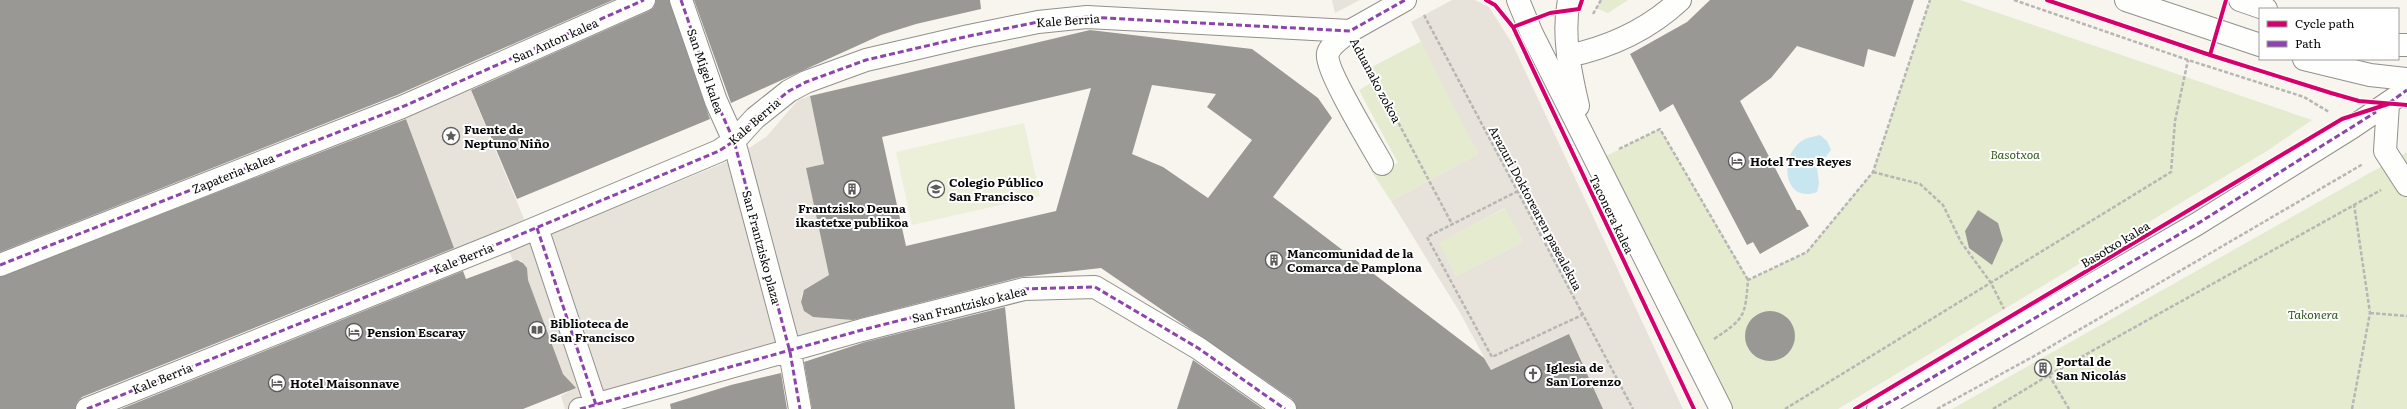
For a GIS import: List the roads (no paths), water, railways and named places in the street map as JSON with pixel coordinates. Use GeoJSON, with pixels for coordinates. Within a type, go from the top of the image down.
{"type":"FeatureCollection","features":[{"type":"Feature","properties":{"kind":"street","name":"San Anton kalea"},"geometry":{"type":"LineString","coordinates":[[466,79],[644,0]]}},
{"type":"Feature","properties":{"kind":"street","name":"San Migel kalea"},"geometry":{"type":"LineString","coordinates":[[681,0],[716,101],[734,141]]}},
{"type":"Feature","properties":{"kind":"street"},"geometry":{"type":"LineString","coordinates":[[1350,31],[1405,0]]}},
{"type":"Feature","properties":{"kind":"street","name":"Taconera kalea"},"geometry":{"type":"LineString","coordinates":[[1518,0],[1532,34],[1721,409]]}},
{"type":"Feature","properties":{"kind":"street","name":"Taconera kalea"},"geometry":{"type":"LineString","coordinates":[[1569,0],[1566,23],[1577,54],[1587,144]]}},
{"type":"Feature","properties":{"kind":"street"},"geometry":{"type":"LineString","coordinates":[[1577,54],[1636,33],[1652,24],[1680,0]]}},
{"type":"Feature","properties":{"kind":"street"},"geometry":{"type":"LineString","coordinates":[[2126,0],[2259,45]]}},
{"type":"Feature","properties":{"kind":"street"},"geometry":{"type":"LineString","coordinates":[[2240,0],[2263,8]]}},
{"type":"Feature","properties":{"kind":"street","name":"Kale Berria"},"geometry":{"type":"LineString","coordinates":[[87,409],[536,228],[711,154],[734,141],[754,118],[789,91],[806,82],[866,60],[1038,22],[1087,17],[1350,31]]}},
{"type":"Feature","properties":{"kind":"street","name":"Aduanako zokoa"},"geometry":{"type":"LineString","coordinates":[[1350,31],[1333,45],[1328,52],[1328,58],[1341,91],[1382,164]]}},
{"type":"Feature","properties":{"kind":"street"},"geometry":{"type":"LineString","coordinates":[[2308,60],[2370,75],[2407,79]]}},
{"type":"Feature","properties":{"kind":"street","name":"Zapateria kalea"},"geometry":{"type":"LineString","coordinates":[[0,265],[466,79]]}},
{"type":"Feature","properties":{"kind":"street","name":"Basotxo kalea"},"geometry":{"type":"LineString","coordinates":[[1878,409],[2197,224],[2388,104],[2407,90]]}},
{"type":"Feature","properties":{"kind":"street"},"geometry":{"type":"LineString","coordinates":[[2388,104],[2385,151],[2407,185]]}},
{"type":"Feature","properties":{"kind":"street","name":"San Frantzisko plaza"},"geometry":{"type":"LineString","coordinates":[[734,141],[790,352],[800,409]]}},
{"type":"Feature","properties":{"kind":"street"},"geometry":{"type":"LineString","coordinates":[[536,228],[588,407]]}},
{"type":"Feature","properties":{"kind":"street","name":"San Frantzisko kalea"},"geometry":{"type":"LineString","coordinates":[[588,407],[790,352],[862,330],[1024,289],[1095,287],[1198,348],[1285,409]]}},
{"type":"Feature","properties":{"kind":"water"},"geometry":{"type":"Polygon","coordinates":[[[1820,135],[1827,141],[1831,150],[1817,168],[1819,183],[1817,192],[1805,194],[1797,191],[1791,184],[1788,175],[1788,165],[1796,146],[1805,139],[1820,135]]]}},
{"type":"Feature","properties":{"kind":"place","name":"Fuente de Neptuno Niño"},"geometry":{"type":"Point","coordinates":[451,136]}},
{"type":"Feature","properties":{"kind":"place","name":"Hotel Tres Reyes"},"geometry":{"type":"Point","coordinates":[1737,161]}},
{"type":"Feature","properties":{"kind":"place","name":"Frantzisko Deuna ikastetxe publikoa"},"geometry":{"type":"Point","coordinates":[852,189]}},
{"type":"Feature","properties":{"kind":"place","name":"Colegio Público San Francisco"},"geometry":{"type":"Point","coordinates":[936,189]}},
{"type":"Feature","properties":{"kind":"place","name":"Mancomunidad de la Comarca de Pamplona"},"geometry":{"type":"Point","coordinates":[1274,260]}},
{"type":"Feature","properties":{"kind":"place","name":"Biblioteca de San Francisco"},"geometry":{"type":"Point","coordinates":[537,330]}},
{"type":"Feature","properties":{"kind":"place","name":"Pension Escaray"},"geometry":{"type":"Point","coordinates":[354,332]}},
{"type":"Feature","properties":{"kind":"place","name":"Portal de San Nicolás"},"geometry":{"type":"Point","coordinates":[2043,368]}},
{"type":"Feature","properties":{"kind":"place","name":"Iglesia de San Lorenzo"},"geometry":{"type":"Point","coordinates":[1533,374]}},
{"type":"Feature","properties":{"kind":"place","name":"Hotel Maisonnave"},"geometry":{"type":"Point","coordinates":[277,383]}},
{"type":"Feature","properties":{"kind":"park label","name":"Basotxoa"},"geometry":{"type":"Point","coordinates":[2015,154]}},
{"type":"Feature","properties":{"kind":"park label","name":"Takonera"},"geometry":{"type":"Point","coordinates":[2313,314]}}]}
